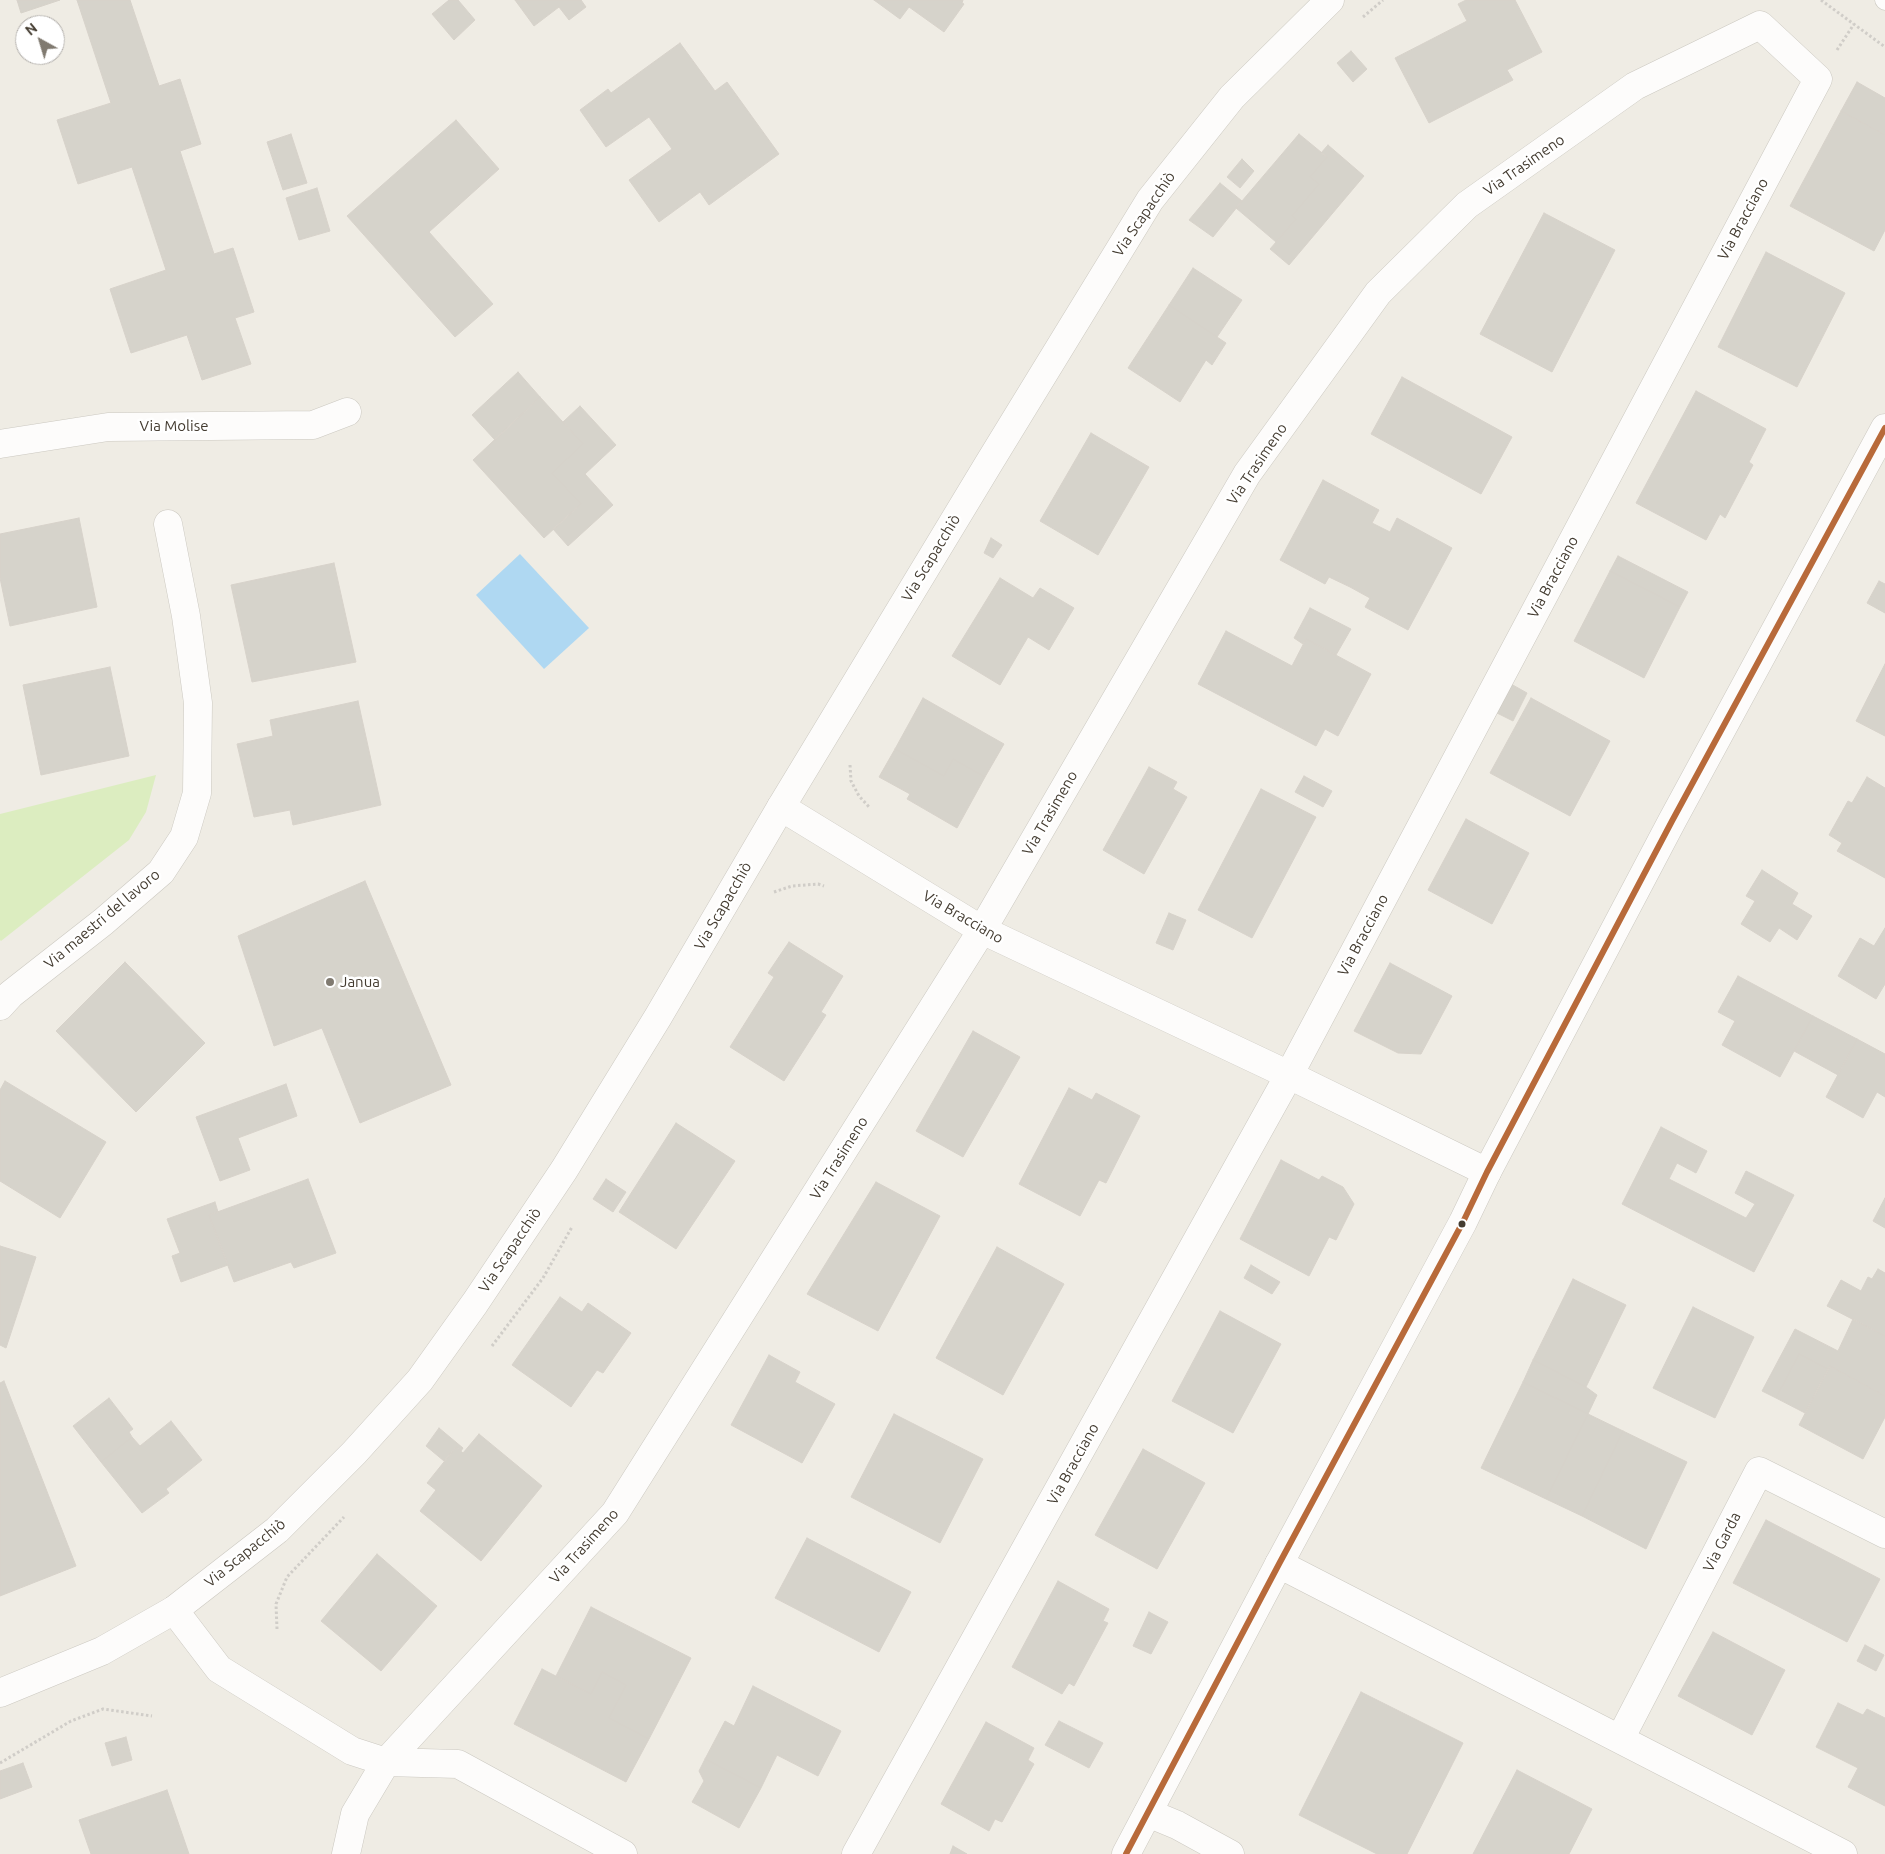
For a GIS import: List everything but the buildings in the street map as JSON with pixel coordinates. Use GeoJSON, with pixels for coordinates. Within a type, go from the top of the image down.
{"type":"FeatureCollection","features":[{"type":"Feature","properties":{"kind":"street","name":"Via Scapacchiò"},"geometry":{"type":"LineString","coordinates":[[0,1693],[102,1651],[174,1610],[277,1530],[354,1452],[420,1380],[475,1303],[564,1170],[658,1017],[781,807],[1150,200],[1232,96],[1330,0]]}},
{"type":"Feature","properties":{"kind":"street","name":"Via Trasimeno"},"geometry":{"type":"LineString","coordinates":[[346,1854],[355,1814],[386,1762],[615,1513],[982,930],[1247,474],[1378,293],[1467,205],[1635,86],[1760,25],[1818,79]]}},
{"type":"Feature","properties":{"kind":"street","name":"Via Bracciano"},"geometry":{"type":"LineString","coordinates":[[856,1854],[1289,1075],[1818,79]]}},
{"type":"Feature","properties":{"kind":"street","name":"Via Molise"},"geometry":{"type":"LineString","coordinates":[[0,444],[108,427],[313,426],[347,412]]}},
{"type":"Feature","properties":{"kind":"street"},"geometry":{"type":"LineString","coordinates":[[1126,1854],[1463,1222],[1487,1172],[1672,821],[1885,428]]}},
{"type":"Feature","properties":{"kind":"street","name":"Via maestri del lavoro"},"geometry":{"type":"LineString","coordinates":[[0,1006],[11,994],[103,922],[161,872],[184,837],[197,793],[198,703],[186,616],[168,524]]}},
{"type":"Feature","properties":{"kind":"street","name":"Via Bracciano"},"geometry":{"type":"LineString","coordinates":[[781,807],[982,930],[1289,1075],[1487,1172]]}},
{"type":"Feature","properties":{"kind":"street","name":"Via Garda"},"geometry":{"type":"LineString","coordinates":[[1620,1739],[1759,1471],[1885,1534]]}},
{"type":"Feature","properties":{"kind":"street"},"geometry":{"type":"LineString","coordinates":[[1279,1564],[1843,1854]]}},
{"type":"Feature","properties":{"kind":"street"},"geometry":{"type":"LineString","coordinates":[[174,1610],[219,1669],[352,1751],[386,1762],[458,1764],[623,1854]]}},
{"type":"Feature","properties":{"kind":"street"},"geometry":{"type":"LineString","coordinates":[[1148,1813],[1177,1825],[1230,1854]]}},
{"type":"Feature","properties":{"kind":"path"},"geometry":{"type":"LineString","coordinates":[[1360,19],[1383,0]]}},
{"type":"Feature","properties":{"kind":"path"},"geometry":{"type":"LineString","coordinates":[[1821,0],[1885,46]]}},
{"type":"Feature","properties":{"kind":"path"},"geometry":{"type":"LineString","coordinates":[[853,758],[850,766],[851,781],[859,796],[870,808]]}},
{"type":"Feature","properties":{"kind":"path"},"geometry":{"type":"LineString","coordinates":[[0,1763],[71,1721],[103,1710],[152,1716]]}},
{"type":"Feature","properties":{"kind":"green space"},"geometry":{"type":"Polygon","coordinates":[[[156,775],[146,812],[129,840],[1,941],[0,814],[156,775]]]}},
{"type":"Feature","properties":{"kind":"water"},"geometry":{"type":"Polygon","coordinates":[[[520,554],[589,628],[544,669],[476,595],[520,554]]]}},
{"type":"Feature","properties":{"kind":"transit line"},"geometry":{"type":"LineString","coordinates":[[1126,1854],[1463,1222],[1487,1172],[1672,821],[1885,428]]}},
{"type":"Feature","properties":{"kind":"place","name":"Janua"},"geometry":{"type":"Point","coordinates":[330,982]}}]}
